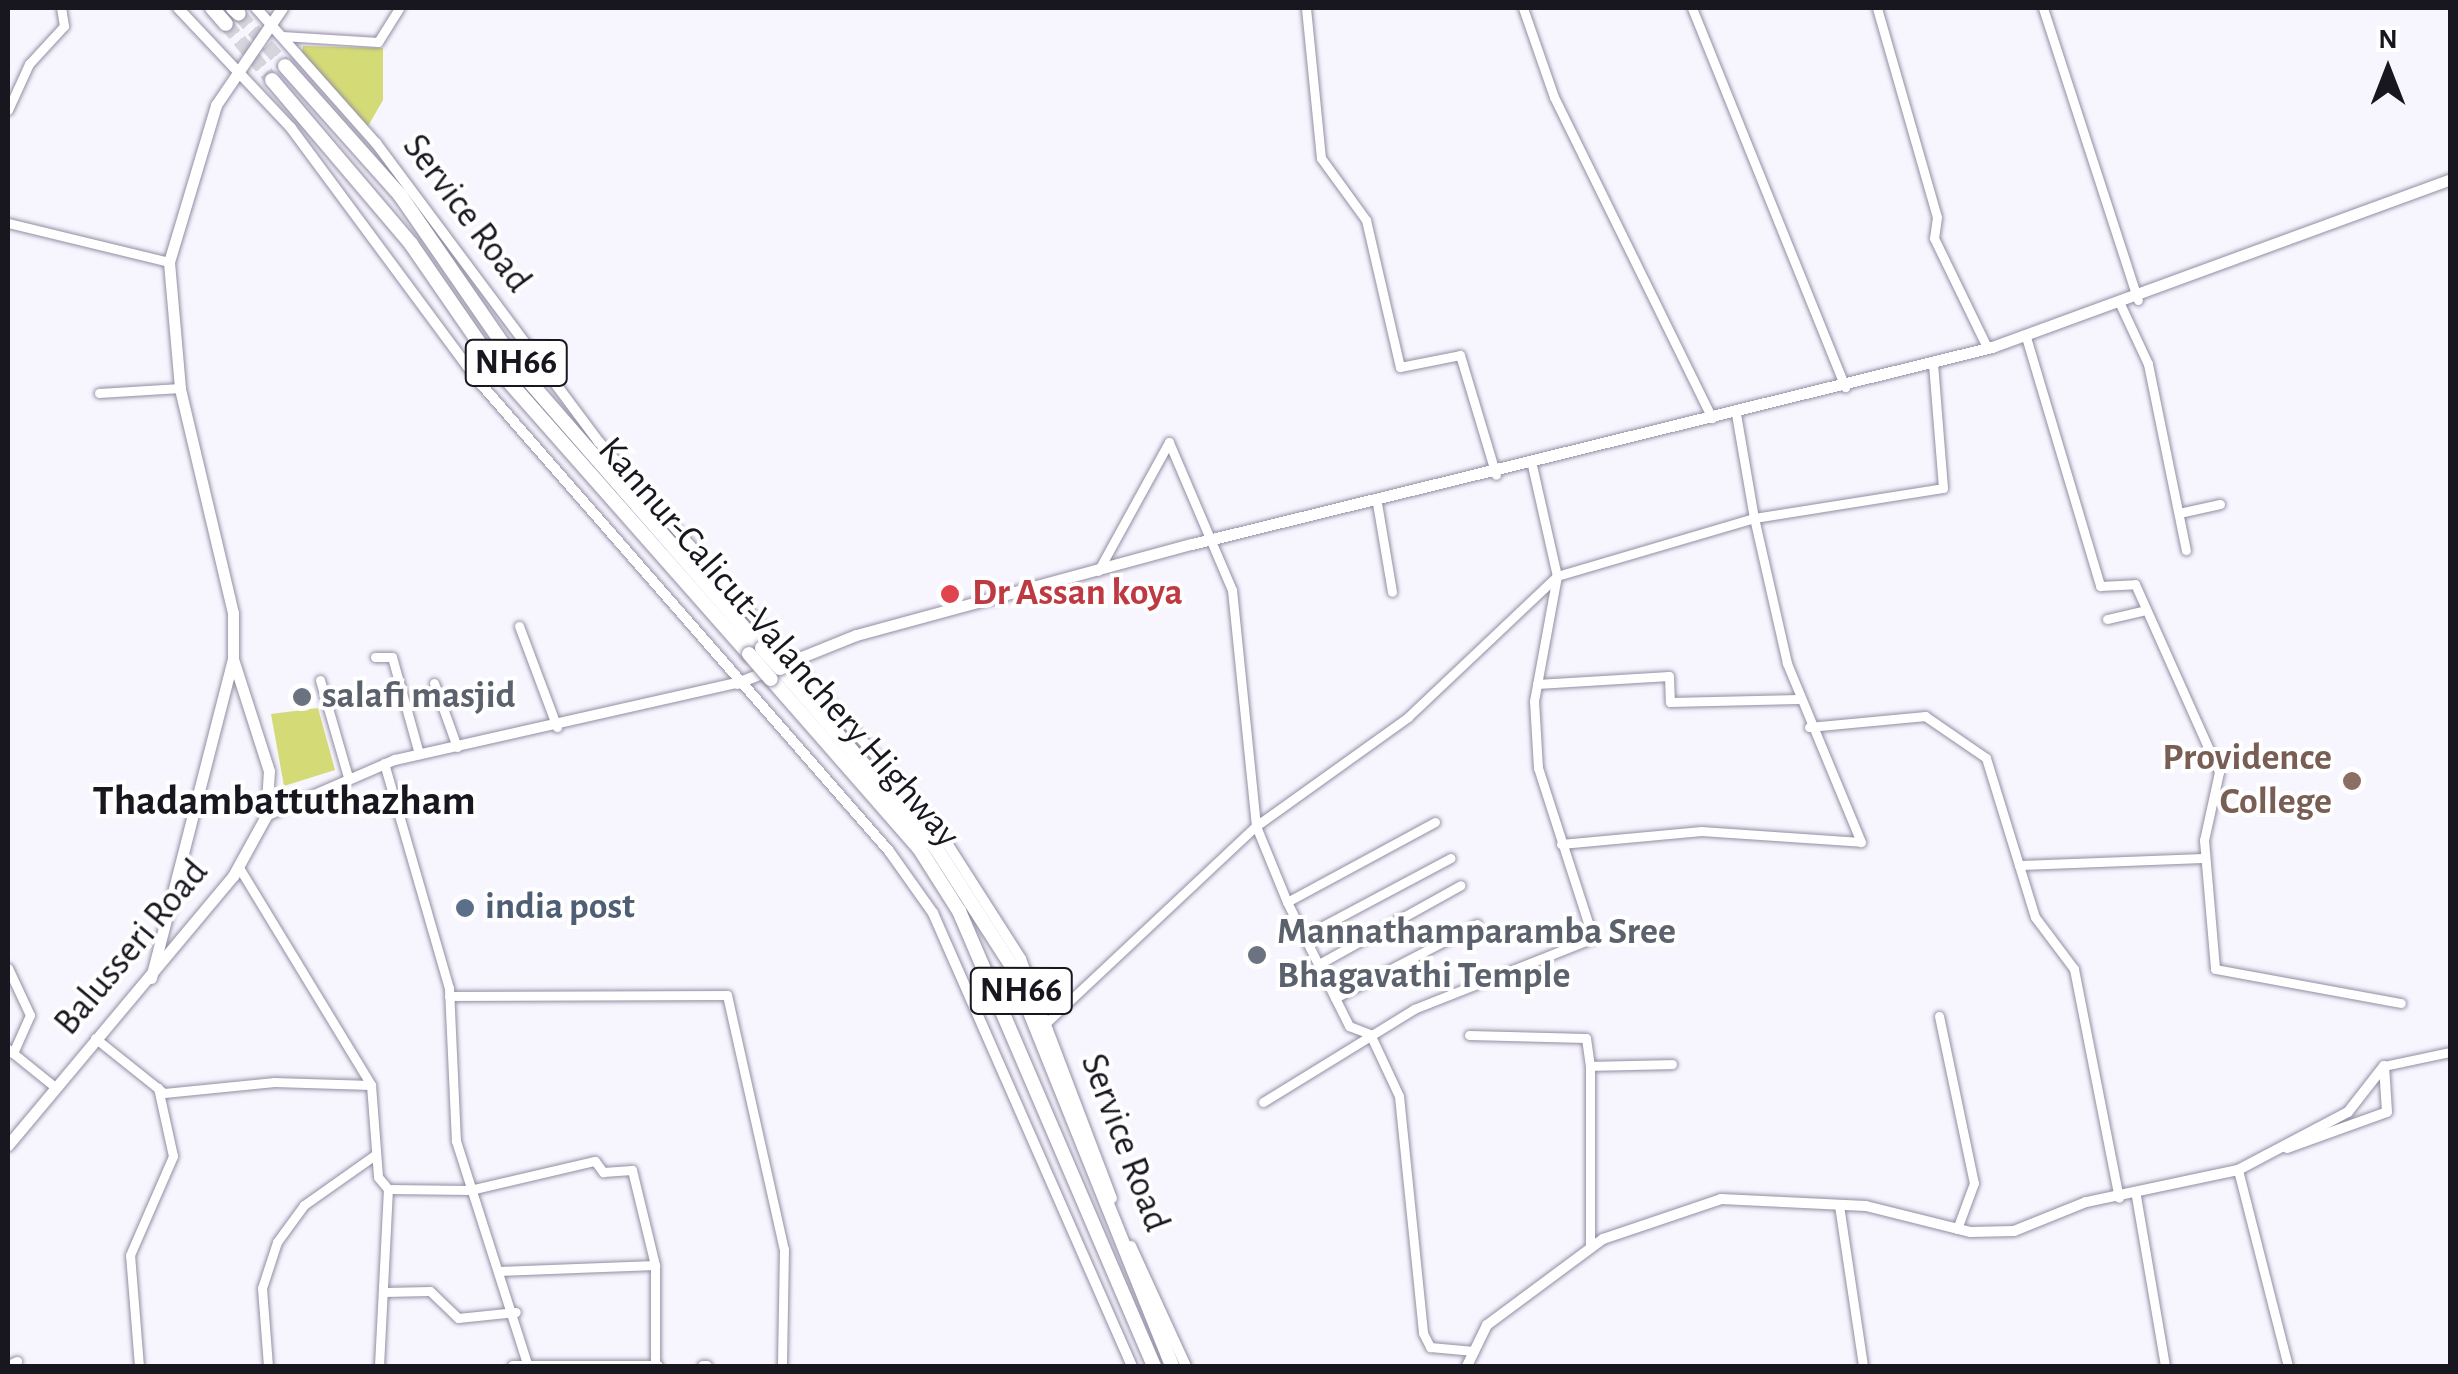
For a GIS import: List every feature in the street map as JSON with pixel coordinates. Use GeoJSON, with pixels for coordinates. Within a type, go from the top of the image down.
{"type":"FeatureCollection","features":[{"type":"Feature","properties":{"kind":"highway"},"geometry":{"type":"LineString","coordinates":[[212,8],[226,24]]}},
{"type":"Feature","properties":{"kind":"highway","name":"NH66"},"geometry":{"type":"LineString","coordinates":[[285,66],[400,196],[527,379],[756,651]]}},
{"type":"Feature","properties":{"kind":"highway","name":"Kannur-Calicut-Valanchery Highway"},"geometry":{"type":"LineString","coordinates":[[272,80],[412,244],[496,367],[756,651],[779,668],[919,848],[959,911],[1154,1366]]}},
{"type":"Feature","properties":{"kind":"highway","name":"NH66"},"geometry":{"type":"LineString","coordinates":[[779,668],[934,845],[1011,965],[1172,1366]]}},
{"type":"Feature","properties":{"kind":"main road"},"geometry":{"type":"LineString","coordinates":[[151,978],[233,660],[233,613],[180,388],[169,262],[236,67],[266,18],[282,8]]}},
{"type":"Feature","properties":{"kind":"main road"},"geometry":{"type":"LineString","coordinates":[[736,683],[1214,539],[1496,475],[2026,337],[2138,300],[2450,179]]}},
{"type":"Feature","properties":{"kind":"main road","name":"Balusseri Road"},"geometry":{"type":"LineString","coordinates":[[8,1146],[94,1038],[151,978],[238,866],[266,816],[269,771],[233,660]]}},
{"type":"Feature","properties":{"kind":"street"},"geometry":{"type":"LineString","coordinates":[[8,110],[29,64],[64,26],[61,8]]}},
{"type":"Feature","properties":{"kind":"street"},"geometry":{"type":"LineString","coordinates":[[178,8],[236,67],[338,185],[480,383],[736,683],[889,851],[932,913],[1132,1366]]}},
{"type":"Feature","properties":{"kind":"street","name":"Service Road"},"geometry":{"type":"LineString","coordinates":[[256,8],[376,143],[599,442],[779,668],[982,888],[1046,1023],[1186,1366]]}},
{"type":"Feature","properties":{"kind":"street"},"geometry":{"type":"LineString","coordinates":[[282,36],[378,42],[399,8]]}},
{"type":"Feature","properties":{"kind":"street"},"geometry":{"type":"LineString","coordinates":[[1306,8],[1322,158],[1366,220],[1400,367],[1460,355],[1496,475]]}},
{"type":"Feature","properties":{"kind":"street"},"geometry":{"type":"LineString","coordinates":[[1524,8],[1554,97],[1713,420]]}},
{"type":"Feature","properties":{"kind":"street"},"geometry":{"type":"LineString","coordinates":[[1692,8],[1845,386]]}},
{"type":"Feature","properties":{"kind":"street"},"geometry":{"type":"LineString","coordinates":[[1877,8],[1937,217],[1934,238],[1988,348]]}},
{"type":"Feature","properties":{"kind":"street"},"geometry":{"type":"LineString","coordinates":[[2043,8],[2138,300]]}},
{"type":"Feature","properties":{"kind":"street"},"geometry":{"type":"LineString","coordinates":[[8,223],[169,262]]}},
{"type":"Feature","properties":{"kind":"street"},"geometry":{"type":"LineString","coordinates":[[2121,306],[2148,364],[2186,550]]}},
{"type":"Feature","properties":{"kind":"street"},"geometry":{"type":"LineString","coordinates":[[2026,337],[2100,586],[2134,584],[2142,611],[2163,633],[2219,772],[2206,858],[2214,969],[2401,1003]]}},
{"type":"Feature","properties":{"kind":"street"},"geometry":{"type":"LineString","coordinates":[[1046,1023],[1256,826],[1408,717],[1557,576],[1754,518],[1944,488],[1933,362]]}},
{"type":"Feature","properties":{"kind":"street"},"geometry":{"type":"LineString","coordinates":[[99,393],[180,388]]}},
{"type":"Feature","properties":{"kind":"street"},"geometry":{"type":"LineString","coordinates":[[1561,844],[1701,831],[1861,842],[1799,700],[1754,518],[1736,414]]}},
{"type":"Feature","properties":{"kind":"street"},"geometry":{"type":"LineString","coordinates":[[1096,574],[1168,442],[1214,539],[1246,667],[1256,826],[1287,902],[1348,1026],[1370,1034],[1407,1134],[1423,1332],[1430,1347],[1474,1351]]}},
{"type":"Feature","properties":{"kind":"street"},"geometry":{"type":"LineString","coordinates":[[1263,1102],[1370,1034],[1592,938],[1538,768],[1537,684],[1557,576],[1532,466]]}},
{"type":"Feature","properties":{"kind":"street"},"geometry":{"type":"LineString","coordinates":[[1378,503],[1392,592]]}},
{"type":"Feature","properties":{"kind":"street"},"geometry":{"type":"LineString","coordinates":[[2178,512],[2220,504]]}},
{"type":"Feature","properties":{"kind":"street"},"geometry":{"type":"LineString","coordinates":[[2108,619],[2142,611]]}},
{"type":"Feature","properties":{"kind":"street"},"geometry":{"type":"LineString","coordinates":[[519,626],[556,727]]}},
{"type":"Feature","properties":{"kind":"street"},"geometry":{"type":"LineString","coordinates":[[375,657],[392,657],[419,754]]}},
{"type":"Feature","properties":{"kind":"street"},"geometry":{"type":"LineString","coordinates":[[1537,684],[1669,676],[1670,702],[1799,700]]}},
{"type":"Feature","properties":{"kind":"street"},"geometry":{"type":"LineString","coordinates":[[320,680],[348,777]]}},
{"type":"Feature","properties":{"kind":"street"},"geometry":{"type":"LineString","coordinates":[[434,682],[457,747]]}},
{"type":"Feature","properties":{"kind":"street"},"geometry":{"type":"LineString","coordinates":[[266,816],[384,763],[556,727],[736,683]]}},
{"type":"Feature","properties":{"kind":"street"},"geometry":{"type":"LineString","coordinates":[[1808,727],[1924,716],[1949,725],[1986,758],[2035,917],[2074,969],[2120,1200]]}},
{"type":"Feature","properties":{"kind":"street"},"geometry":{"type":"LineString","coordinates":[[384,763],[449,996],[456,1142],[498,1272],[516,1312],[528,1365]]}},
{"type":"Feature","properties":{"kind":"street"},"geometry":{"type":"LineString","coordinates":[[1287,902],[1435,822]]}},
{"type":"Feature","properties":{"kind":"street"},"geometry":{"type":"LineString","coordinates":[[1304,936],[1451,858]]}},
{"type":"Feature","properties":{"kind":"street"},"geometry":{"type":"LineString","coordinates":[[2020,864],[2206,858]]}},
{"type":"Feature","properties":{"kind":"street"},"geometry":{"type":"LineString","coordinates":[[238,866],[371,1086],[374,1154],[388,1189],[379,1366]]}},
{"type":"Feature","properties":{"kind":"street"},"geometry":{"type":"LineString","coordinates":[[1318,964],[1461,885]]}},
{"type":"Feature","properties":{"kind":"street"},"geometry":{"type":"LineString","coordinates":[[1335,998],[1477,924]]}},
{"type":"Feature","properties":{"kind":"street"},"geometry":{"type":"LineString","coordinates":[[8,968],[30,1015],[10,1051],[55,1087]]}},
{"type":"Feature","properties":{"kind":"street"},"geometry":{"type":"LineString","coordinates":[[449,996],[728,996],[784,1249],[782,1366]]}},
{"type":"Feature","properties":{"kind":"street"},"geometry":{"type":"LineString","coordinates":[[1939,1016],[1974,1183],[1957,1228]]}},
{"type":"Feature","properties":{"kind":"street"},"geometry":{"type":"LineString","coordinates":[[1470,1035],[1586,1038],[1590,1066],[1590,1248]]}},
{"type":"Feature","properties":{"kind":"street"},"geometry":{"type":"LineString","coordinates":[[94,1038],[158,1088],[371,1086]]}},
{"type":"Feature","properties":{"kind":"street"},"geometry":{"type":"LineString","coordinates":[[1467,1366],[1474,1351],[1515,1300],[1590,1248],[1721,1199],[1840,1204],[1957,1228],[2014,1231],[2086,1202],[2120,1200],[2238,1170],[2348,1112],[2384,1066],[2450,1052]]}},
{"type":"Feature","properties":{"kind":"street"},"geometry":{"type":"LineString","coordinates":[[1590,1066],[1672,1064]]}},
{"type":"Feature","properties":{"kind":"street"},"geometry":{"type":"LineString","coordinates":[[2272,1152],[2387,1112],[2384,1066]]}},
{"type":"Feature","properties":{"kind":"street"},"geometry":{"type":"LineString","coordinates":[[139,1366],[130,1255],[173,1156],[158,1088]]}},
{"type":"Feature","properties":{"kind":"street"},"geometry":{"type":"LineString","coordinates":[[268,1366],[262,1288],[277,1242],[304,1206],[374,1154]]}},
{"type":"Feature","properties":{"kind":"street"},"geometry":{"type":"LineString","coordinates":[[388,1189],[470,1190],[595,1161],[603,1172],[632,1170],[655,1264],[656,1366],[514,1366]]}},
{"type":"Feature","properties":{"kind":"street"},"geometry":{"type":"LineString","coordinates":[[2238,1170],[2288,1366]]}},
{"type":"Feature","properties":{"kind":"street"},"geometry":{"type":"LineString","coordinates":[[2136,1196],[2165,1366]]}},
{"type":"Feature","properties":{"kind":"street"},"geometry":{"type":"LineString","coordinates":[[1840,1204],[1862,1366]]}},
{"type":"Feature","properties":{"kind":"street"},"geometry":{"type":"LineString","coordinates":[[498,1272],[655,1264]]}},
{"type":"Feature","properties":{"kind":"street"},"geometry":{"type":"LineString","coordinates":[[384,1292],[430,1292],[458,1318],[516,1312]]}},
{"type":"Feature","properties":{"kind":"green space"},"geometry":{"type":"Polygon","coordinates":[[[303,46],[383,48],[383,100],[367,128],[301,58],[303,46]]]}},
{"type":"Feature","properties":{"kind":"green space"},"geometry":{"type":"Polygon","coordinates":[[[318,708],[335,770],[284,786],[271,714],[318,708]]]}},
{"type":"Feature","properties":{"kind":"tunnel"},"geometry":{"type":"LineString","coordinates":[[239,14],[285,66]]}},
{"type":"Feature","properties":{"kind":"tunnel"},"geometry":{"type":"LineString","coordinates":[[226,24],[272,80]]}},
{"type":"Feature","properties":{"kind":"place","name":"Dr Assan koya"},"geometry":{"type":"Point","coordinates":[950,594]}},
{"type":"Feature","properties":{"kind":"place","name":"salafi masjid"},"geometry":{"type":"Point","coordinates":[302,697]}},
{"type":"Feature","properties":{"kind":"place","name":"Providence College"},"geometry":{"type":"Point","coordinates":[2352,781]}},
{"type":"Feature","properties":{"kind":"place","name":"india post"},"geometry":{"type":"Point","coordinates":[465,908]}},
{"type":"Feature","properties":{"kind":"place","name":"Mannathamparamba Sree Bhagavathi Temple"},"geometry":{"type":"Point","coordinates":[1257,955]}},
{"type":"Feature","properties":{"kind":"district","name":"Thadambattuthazham"},"geometry":{"type":"Point","coordinates":[284,801]}}]}
